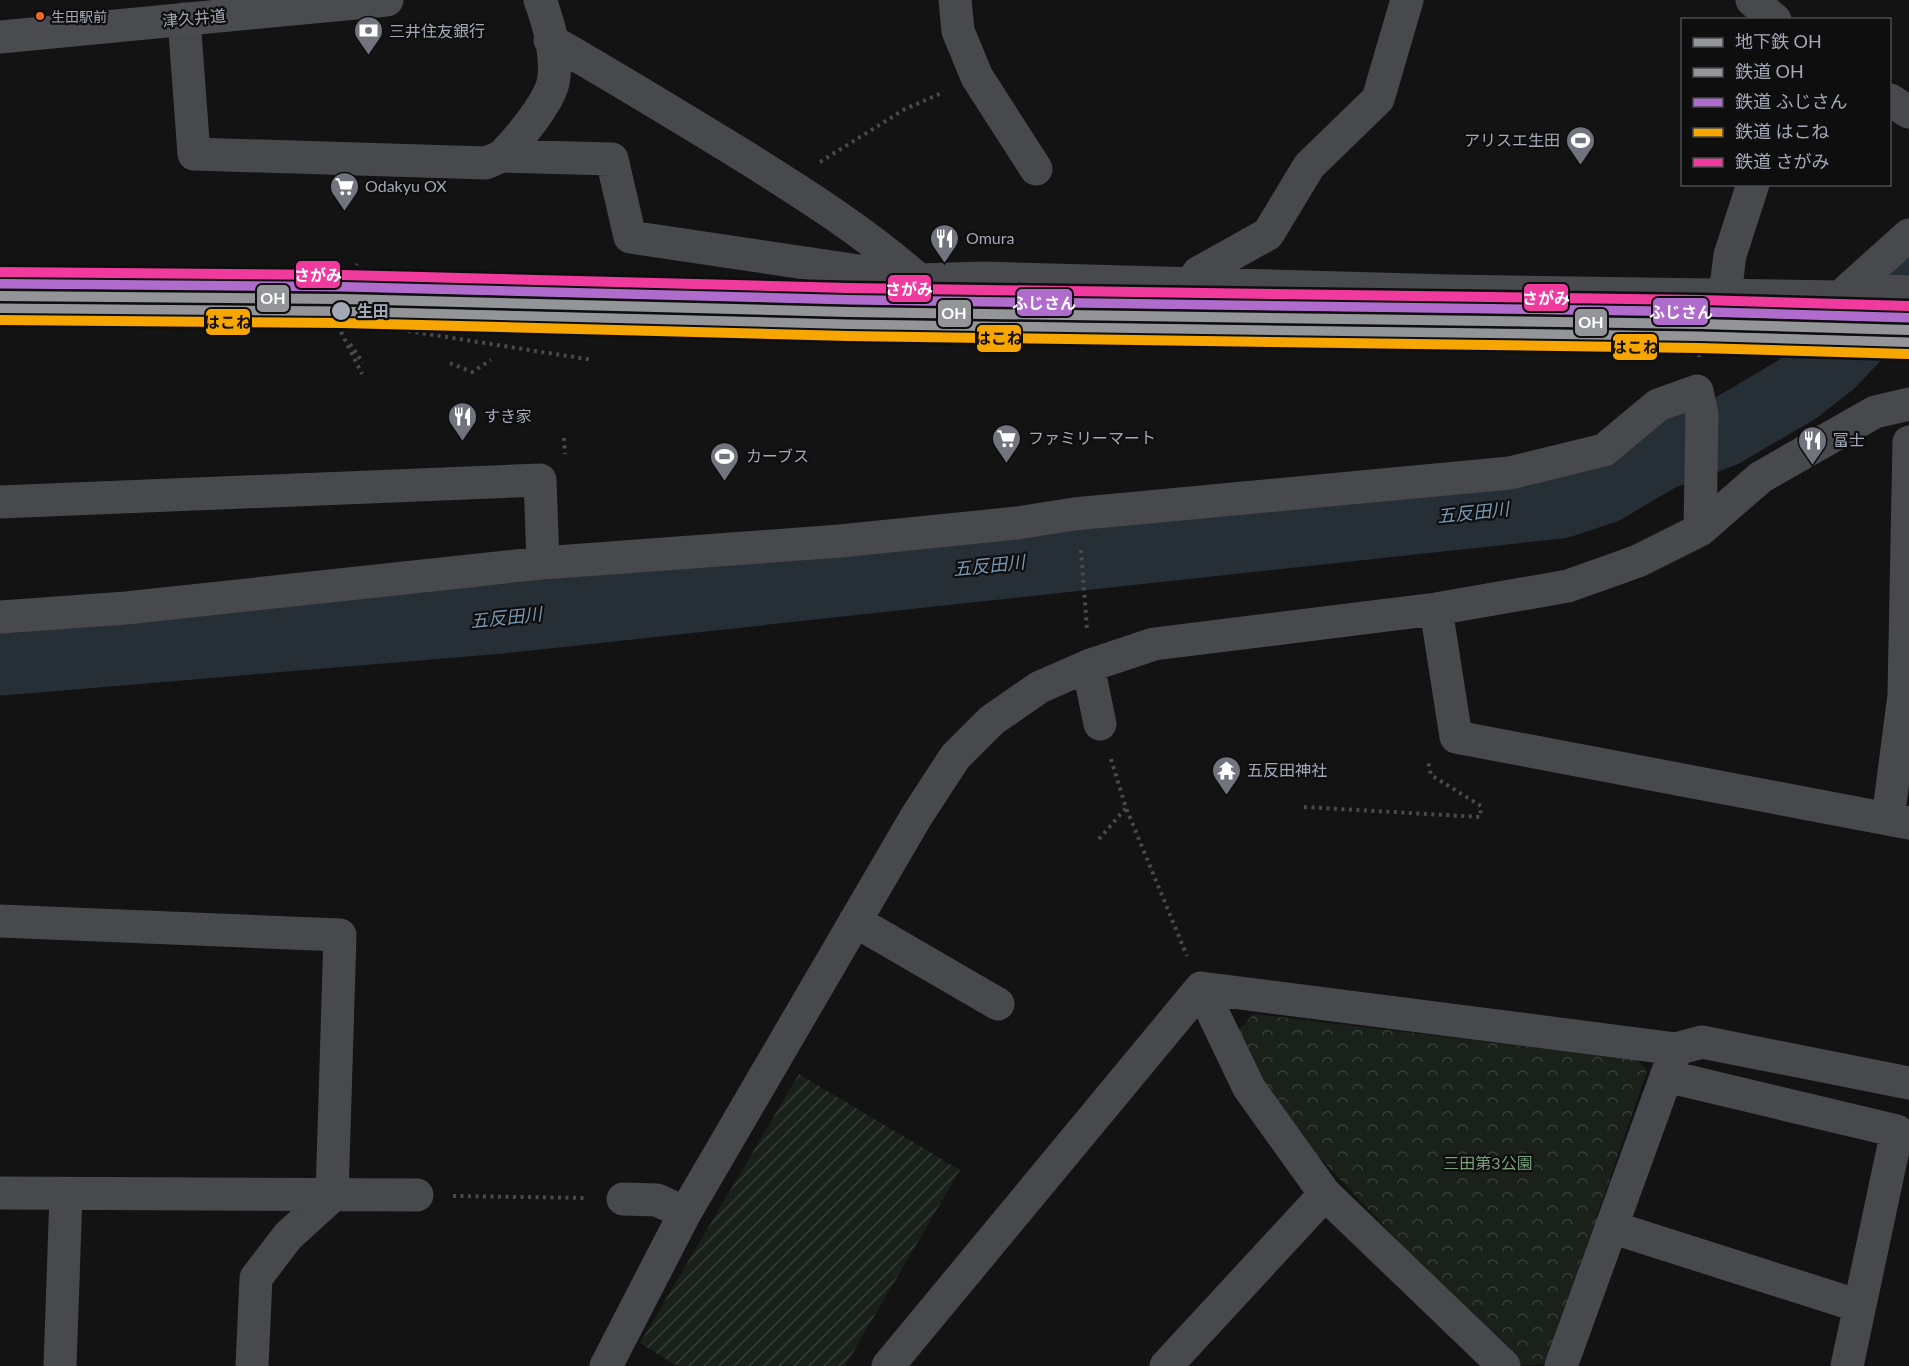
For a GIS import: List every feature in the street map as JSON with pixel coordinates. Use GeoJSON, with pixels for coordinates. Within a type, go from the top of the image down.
{"type":"FeatureCollection","features":[{"type":"Feature","properties":{"kind":"main road","name":"津久井道"},"geometry":{"type":"LineString","coordinates":[[0,37],[387,0]]}},
{"type":"Feature","properties":{"kind":"street"},"geometry":{"type":"LineString","coordinates":[[184,19],[194,154],[486,163],[502,156],[522,135],[552,86],[555,65],[540,0]]}},
{"type":"Feature","properties":{"kind":"street"},"geometry":{"type":"LineString","coordinates":[[955,0],[958,31],[977,77],[1036,169]]}},
{"type":"Feature","properties":{"kind":"street"},"geometry":{"type":"LineString","coordinates":[[1192,285],[1198,273],[1268,234],[1309,166],[1378,99],[1407,0]]}},
{"type":"Feature","properties":{"kind":"street"},"geometry":{"type":"LineString","coordinates":[[1752,0],[1773,18]]}},
{"type":"Feature","properties":{"kind":"street"},"geometry":{"type":"LineString","coordinates":[[550,40],[787,183],[885,250],[919,280]]}},
{"type":"Feature","properties":{"kind":"street"},"geometry":{"type":"LineString","coordinates":[[1891,101],[1909,112]]}},
{"type":"Feature","properties":{"kind":"street"},"geometry":{"type":"LineString","coordinates":[[502,156],[612,159],[630,237],[919,280],[984,278],[1192,285],[1840,297],[1872,290],[1909,292]]}},
{"type":"Feature","properties":{"kind":"street"},"geometry":{"type":"LineString","coordinates":[[1714,294],[1730,255],[1752,186]]}},
{"type":"Feature","properties":{"kind":"street"},"geometry":{"type":"LineString","coordinates":[[1840,297],[1898,244]]}},
{"type":"Feature","properties":{"kind":"street"},"geometry":{"type":"LineString","coordinates":[[0,616],[126,608],[543,563],[840,541],[1017,523],[1074,514],[1510,473],[1604,450],[1658,405],[1700,402],[1699,517]]}},
{"type":"Feature","properties":{"kind":"street"},"geometry":{"type":"LineString","coordinates":[[606,1366],[685,1213],[916,816],[955,757],[992,720],[1040,687],[1088,666],[1154,644],[1436,609],[1568,586],[1638,561],[1699,517],[1761,477],[1875,412],[1909,404]]}},
{"type":"Feature","properties":{"kind":"street"},"geometry":{"type":"LineString","coordinates":[[1436,609],[1456,737],[1898,821],[1904,695],[1909,442]]}},
{"type":"Feature","properties":{"kind":"street"},"geometry":{"type":"LineString","coordinates":[[0,502],[540,480],[543,563]]}},
{"type":"Feature","properties":{"kind":"street"},"geometry":{"type":"LineString","coordinates":[[1088,666],[1100,724]]}},
{"type":"Feature","properties":{"kind":"street"},"geometry":{"type":"LineString","coordinates":[[0,921],[340,935],[332,1196],[288,1236],[256,1278],[252,1366]]}},
{"type":"Feature","properties":{"kind":"street"},"geometry":{"type":"LineString","coordinates":[[855,921],[998,1004]]}},
{"type":"Feature","properties":{"kind":"street"},"geometry":{"type":"LineString","coordinates":[[1201,988],[1671,1062],[1897,1131],[1846,1366]]}},
{"type":"Feature","properties":{"kind":"street"},"geometry":{"type":"LineString","coordinates":[[1201,988],[1249,1088],[1325,1194],[1504,1366]]}},
{"type":"Feature","properties":{"kind":"street"},"geometry":{"type":"LineString","coordinates":[[888,1366],[1201,988]]}},
{"type":"Feature","properties":{"kind":"street"},"geometry":{"type":"LineString","coordinates":[[1561,1366],[1671,1062],[1702,1042],[1909,1083]]}},
{"type":"Feature","properties":{"kind":"street"},"geometry":{"type":"LineString","coordinates":[[0,1193],[417,1195]]}},
{"type":"Feature","properties":{"kind":"street"},"geometry":{"type":"LineString","coordinates":[[1166,1366],[1325,1194]]}},
{"type":"Feature","properties":{"kind":"street"},"geometry":{"type":"LineString","coordinates":[[60,1366],[66,1195]]}},
{"type":"Feature","properties":{"kind":"street"},"geometry":{"type":"LineString","coordinates":[[623,1199],[657,1200],[685,1213]]}},
{"type":"Feature","properties":{"kind":"street"},"geometry":{"type":"LineString","coordinates":[[1611,1227],[1859,1306]]}},
{"type":"Feature","properties":{"kind":"path"},"geometry":{"type":"LineString","coordinates":[[787,183],[905,109],[977,77]]}},
{"type":"Feature","properties":{"kind":"path"},"geometry":{"type":"LineString","coordinates":[[357,264],[343,292],[359,274]]}},
{"type":"Feature","properties":{"kind":"path"},"geometry":{"type":"LineString","coordinates":[[588,275],[611,300]]}},
{"type":"Feature","properties":{"kind":"path"},"geometry":{"type":"LineString","coordinates":[[1700,402],[1714,294]]}},
{"type":"Feature","properties":{"kind":"path"},"geometry":{"type":"LineString","coordinates":[[408,331],[593,360]]}},
{"type":"Feature","properties":{"kind":"path"},"geometry":{"type":"LineString","coordinates":[[362,374],[341,332],[363,363]]}},
{"type":"Feature","properties":{"kind":"path"},"geometry":{"type":"LineString","coordinates":[[450,363],[472,372],[491,360]]}},
{"type":"Feature","properties":{"kind":"path"},"geometry":{"type":"LineString","coordinates":[[1080,540],[1086,597]]}},
{"type":"Feature","properties":{"kind":"path"},"geometry":{"type":"LineString","coordinates":[[1100,724],[1126,808],[1201,988]]}},
{"type":"Feature","properties":{"kind":"path"},"geometry":{"type":"LineString","coordinates":[[1304,807],[1480,817],[1481,806],[1431,775],[1426,752]]}},
{"type":"Feature","properties":{"kind":"path"},"geometry":{"type":"LineString","coordinates":[[1099,839],[1126,808]]}},
{"type":"Feature","properties":{"kind":"path"},"geometry":{"type":"LineString","coordinates":[[417,1195],[623,1199]]}},
{"type":"Feature","properties":{"kind":"green space","name":"三田第3公園"},"geometry":{"type":"Polygon","coordinates":[[[1254,1014],[1638,1060],[1647,1071],[1546,1364],[1516,1366],[1290,1126],[1235,1033],[1254,1014]]]}},
{"type":"Feature","properties":{"kind":"green space"},"geometry":{"type":"Polygon","coordinates":[[[799,1074],[960,1170],[845,1366],[677,1366],[640,1343],[799,1074]]]}},
{"type":"Feature","properties":{"kind":"waterway","name":"五反田川"},"geometry":{"type":"LineString","coordinates":[[0,661],[501,619],[1560,504],[1605,489],[1659,457],[1723,433],[1798,389],[1831,363],[1909,281]]}},
{"type":"Feature","properties":{"kind":"metro line","name":"OH"},"geometry":{"type":"LineString","coordinates":[[0,296],[342,299],[848,312],[1700,324],[1909,330]]}},
{"type":"Feature","properties":{"kind":"rail line","name":"さがみ"},"geometry":{"type":"LineString","coordinates":[[0,272],[343,275],[848,288],[1700,300],[1909,306]]}},
{"type":"Feature","properties":{"kind":"rail line","name":"ふじさん"},"geometry":{"type":"LineString","coordinates":[[0,284],[342,287],[848,300],[1700,312],[1909,318]]}},
{"type":"Feature","properties":{"kind":"rail line","name":"OH"},"geometry":{"type":"LineString","coordinates":[[0,308],[342,311],[848,324],[1700,336],[1909,342]]}},
{"type":"Feature","properties":{"kind":"rail line","name":"はこね"},"geometry":{"type":"LineString","coordinates":[[0,320],[342,323],[848,336],[1699,348],[1908,354]]}},
{"type":"Feature","properties":{"kind":"place","name":"生田駅前"},"geometry":{"type":"Point","coordinates":[40,16]}},
{"type":"Feature","properties":{"kind":"place","name":"三井住友銀行"},"geometry":{"type":"Point","coordinates":[368,56]}},
{"type":"Feature","properties":{"kind":"place","name":"アリスエ生田"},"geometry":{"type":"Point","coordinates":[1581,166]}},
{"type":"Feature","properties":{"kind":"place","name":"Odakyu OX"},"geometry":{"type":"Point","coordinates":[344,212]}},
{"type":"Feature","properties":{"kind":"place","name":"Omura"},"geometry":{"type":"Point","coordinates":[945,264]}},
{"type":"Feature","properties":{"kind":"place","name":"生田"},"geometry":{"type":"Point","coordinates":[341,311]}},
{"type":"Feature","properties":{"kind":"place","name":"すき家"},"geometry":{"type":"Point","coordinates":[463,442]}},
{"type":"Feature","properties":{"kind":"place","name":"ファミリーマート"},"geometry":{"type":"Point","coordinates":[1007,464]}},
{"type":"Feature","properties":{"kind":"place","name":"富士"},"geometry":{"type":"Point","coordinates":[1812,466]}},
{"type":"Feature","properties":{"kind":"place","name":"カーブス"},"geometry":{"type":"Point","coordinates":[725,482]}},
{"type":"Feature","properties":{"kind":"place","name":"五反田神社"},"geometry":{"type":"Point","coordinates":[1226,796]}}]}
